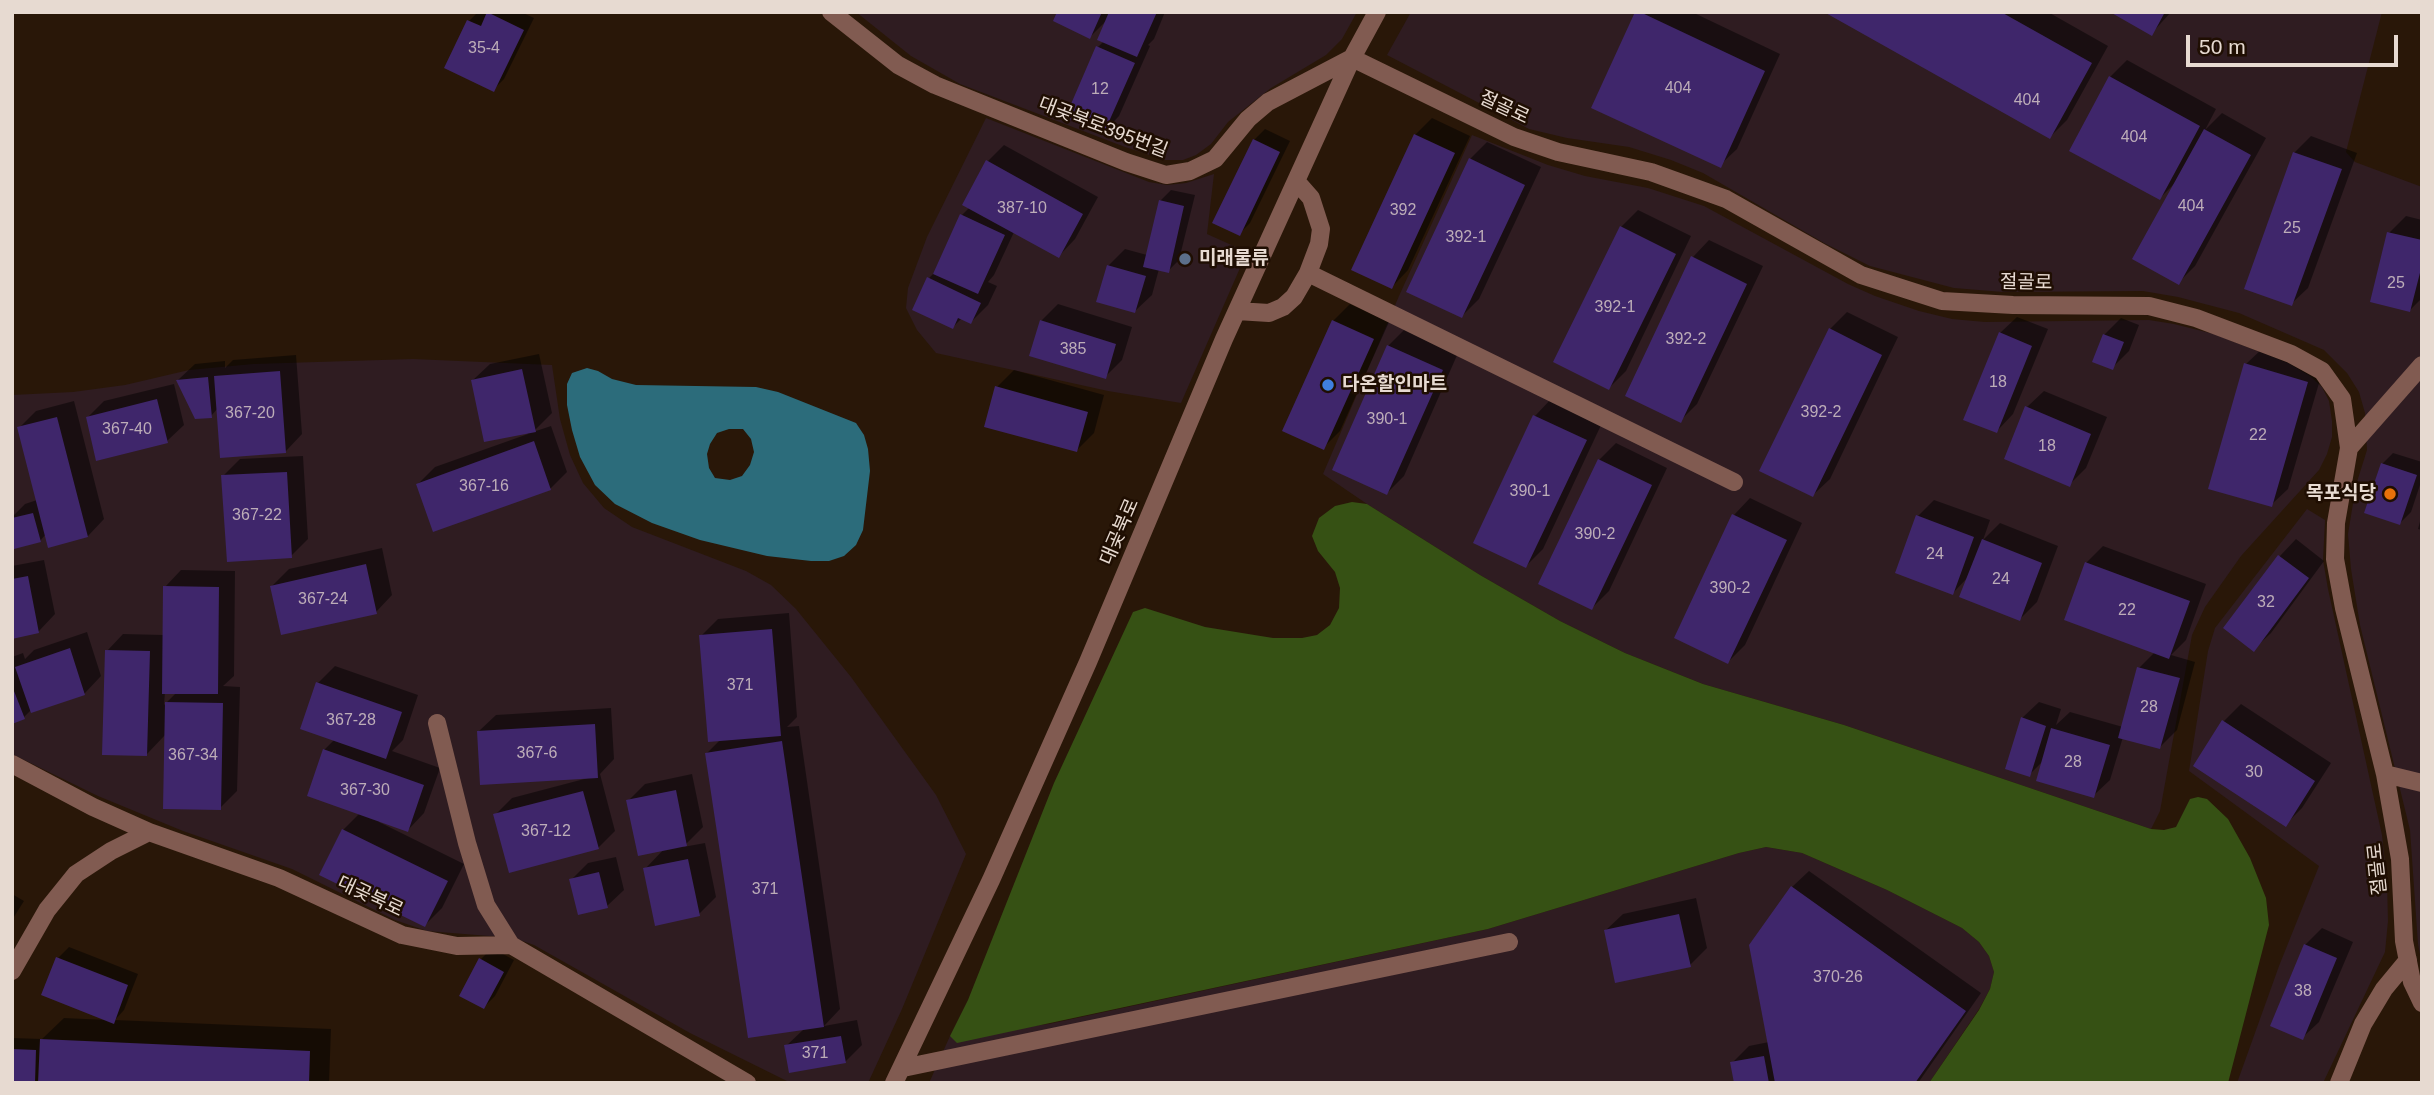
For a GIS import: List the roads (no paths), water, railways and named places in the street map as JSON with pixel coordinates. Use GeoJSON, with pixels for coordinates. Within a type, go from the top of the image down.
{"type":"FeatureCollection","features":[{"type":"Feature","properties":{"kind":"street","name":"대곶북로395번길"},"geometry":{"type":"LineString","coordinates":[[831,12],[898,65],[935,85],[1126,162],[1166,175],[1190,171],[1215,159],[1248,119],[1269,102],[1352,58]]}},
{"type":"Feature","properties":{"kind":"street","name":"대곶북로"},"geometry":{"type":"LineString","coordinates":[[898,1075],[991,880],[1061,723],[1237,311],[1352,58],[1377,12]]}},
{"type":"Feature","properties":{"kind":"street","name":"절골로"},"geometry":{"type":"LineString","coordinates":[[1352,58],[1514,137],[1558,152],[1651,172],[1726,199],[1861,275],[1942,301],[2012,305],[2149,306],[2196,318],[2291,354],[2322,371],[2342,399],[2349,448],[2336,523],[2335,559],[2344,608],[2385,774],[2400,859],[2404,941],[2412,982],[2422,1003]]}},
{"type":"Feature","properties":{"kind":"street"},"geometry":{"type":"LineString","coordinates":[[1237,311],[1269,313],[1283,307],[1294,297],[1308,273],[1319,244],[1321,229],[1311,198],[1296,181]]}},
{"type":"Feature","properties":{"kind":"street"},"geometry":{"type":"LineString","coordinates":[[1308,273],[1734,482]]}},
{"type":"Feature","properties":{"kind":"street"},"geometry":{"type":"LineString","coordinates":[[2349,448],[2422,365]]}},
{"type":"Feature","properties":{"kind":"street"},"geometry":{"type":"LineString","coordinates":[[437,723],[467,843],[486,905],[511,944],[747,1083]]}},
{"type":"Feature","properties":{"kind":"street","name":"대곶북로"},"geometry":{"type":"LineString","coordinates":[[12,764],[93,807],[149,832],[279,878],[402,935],[457,946],[511,944]]}},
{"type":"Feature","properties":{"kind":"street"},"geometry":{"type":"LineString","coordinates":[[2385,774],[2422,783]]}},
{"type":"Feature","properties":{"kind":"street"},"geometry":{"type":"LineString","coordinates":[[12,971],[47,910],[76,874],[111,851],[149,832]]}},
{"type":"Feature","properties":{"kind":"street","name":"대곶북로"},"geometry":{"type":"LineString","coordinates":[[898,1075],[1509,942]]}},
{"type":"Feature","properties":{"kind":"street"},"geometry":{"type":"LineString","coordinates":[[2339,1083],[2363,1024],[2384,989],[2408,960]]}},
{"type":"Feature","properties":{"kind":"water"},"geometry":{"type":"Polygon","coordinates":[[[587,368],[612,379],[636,385],[756,387],[778,392],[856,423],[864,435],[870,471],[863,530],[856,545],[844,556],[829,561],[767,556],[700,540],[652,523],[615,504],[595,485],[580,457],[567,405],[567,384],[572,373],[587,368]],[[729,429],[717,433],[710,444],[707,454],[709,468],[715,478],[730,480],[742,476],[750,465],[754,452],[751,439],[743,429],[729,429]]]}},
{"type":"Feature","properties":{"kind":"place","name":"미래물류"},"geometry":{"type":"Point","coordinates":[1185,259]}},
{"type":"Feature","properties":{"kind":"place","name":"다온할인마트"},"geometry":{"type":"Point","coordinates":[1328,385]}},
{"type":"Feature","properties":{"kind":"place","name":"목포식당"},"geometry":{"type":"Point","coordinates":[2390,494]}}]}
